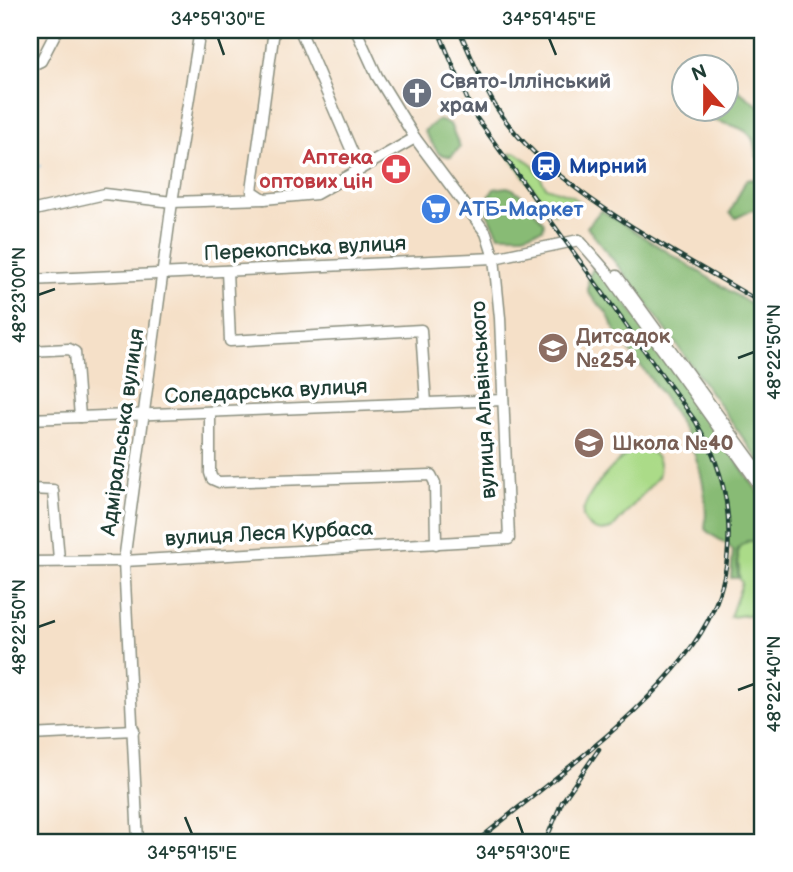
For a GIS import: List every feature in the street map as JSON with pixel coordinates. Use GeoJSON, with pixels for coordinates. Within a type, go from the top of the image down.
{"type":"FeatureCollection","features":[{"type":"Feature","properties":{"kind":"street"},"geometry":{"type":"LineString","coordinates":[[30,66],[41,61],[57,30]]}},
{"type":"Feature","properties":{"kind":"street","name":"Адміральська вулиця"},"geometry":{"type":"LineString","coordinates":[[138,842],[124,561],[172,202],[200,30]]}},
{"type":"Feature","properties":{"kind":"street"},"geometry":{"type":"LineString","coordinates":[[264,199],[252,191],[274,30]]}},
{"type":"Feature","properties":{"kind":"street"},"geometry":{"type":"LineString","coordinates":[[300,30],[360,170]]}},
{"type":"Feature","properties":{"kind":"street","name":"вулиця Альвінського"},"geometry":{"type":"LineString","coordinates":[[356,30],[377,76],[415,138],[486,233],[494,258],[509,539]]}},
{"type":"Feature","properties":{"kind":"street"},"geometry":{"type":"LineString","coordinates":[[30,211],[105,194],[172,202],[264,199],[316,194],[415,138]]}},
{"type":"Feature","properties":{"kind":"street"},"geometry":{"type":"LineString","coordinates":[[579,240],[596,250],[634,296],[763,477]]}},
{"type":"Feature","properties":{"kind":"street"},"geometry":{"type":"LineString","coordinates":[[579,240],[606,271],[763,490]]}},
{"type":"Feature","properties":{"kind":"street","name":"Перекопська вулиця"},"geometry":{"type":"LineString","coordinates":[[30,280],[494,258],[579,240]]}},
{"type":"Feature","properties":{"kind":"street"},"geometry":{"type":"LineString","coordinates":[[227,271],[230,341],[421,330],[426,403]]}},
{"type":"Feature","properties":{"kind":"street"},"geometry":{"type":"LineString","coordinates":[[30,351],[69,349],[75,352],[80,417]]}},
{"type":"Feature","properties":{"kind":"street","name":"Соледарська вулиця"},"geometry":{"type":"LineString","coordinates":[[30,419],[503,400]]}},
{"type":"Feature","properties":{"kind":"street"},"geometry":{"type":"LineString","coordinates":[[210,412],[209,473],[212,480],[219,482],[431,475],[435,483],[436,544]]}},
{"type":"Feature","properties":{"kind":"street"},"geometry":{"type":"LineString","coordinates":[[30,489],[53,489],[59,559]]}},
{"type":"Feature","properties":{"kind":"street","name":"вулиця Леся Курбаса"},"geometry":{"type":"LineString","coordinates":[[30,562],[59,559],[124,561],[509,539]]}},
{"type":"Feature","properties":{"kind":"street"},"geometry":{"type":"LineString","coordinates":[[30,735],[134,730]]}},
{"type":"Feature","properties":{"kind":"green space"},"geometry":{"type":"Polygon","coordinates":[[[740,92],[763,109],[763,160],[757,157],[749,134],[721,122],[740,122],[740,92]]]}},
{"type":"Feature","properties":{"kind":"green space"},"geometry":{"type":"Polygon","coordinates":[[[438,120],[450,124],[460,147],[451,157],[439,154],[424,131],[438,120]]]}},
{"type":"Feature","properties":{"kind":"green space"},"geometry":{"type":"Polygon","coordinates":[[[511,153],[517,153],[533,165],[546,187],[572,196],[581,204],[570,211],[557,209],[555,214],[549,210],[512,160],[511,153]]]}},
{"type":"Feature","properties":{"kind":"green space"},"geometry":{"type":"Polygon","coordinates":[[[746,180],[763,182],[763,212],[752,210],[736,218],[730,213],[746,180]]]}},
{"type":"Feature","properties":{"kind":"green space"},"geometry":{"type":"Polygon","coordinates":[[[507,187],[518,192],[527,202],[544,223],[543,229],[523,235],[499,235],[483,205],[494,189],[507,187]]]}},
{"type":"Feature","properties":{"kind":"green space"},"geometry":{"type":"Polygon","coordinates":[[[601,210],[763,312],[763,466],[641,295],[587,227],[601,210]]]}},
{"type":"Feature","properties":{"kind":"green space"},"geometry":{"type":"Polygon","coordinates":[[[594,266],[611,281],[763,499],[763,541],[747,541],[737,549],[738,578],[731,578],[733,551],[705,529],[701,475],[693,449],[681,425],[618,336],[606,312],[588,292],[588,279],[594,266]]]}},
{"type":"Feature","properties":{"kind":"green space"},"geometry":{"type":"Polygon","coordinates":[[[639,448],[656,457],[658,477],[613,528],[604,531],[592,528],[583,517],[588,499],[603,477],[622,458],[639,448]]]}},
{"type":"Feature","properties":{"kind":"green space"},"geometry":{"type":"Polygon","coordinates":[[[754,540],[763,541],[763,613],[730,617],[742,583],[739,577],[739,548],[754,540]]]}},
{"type":"Feature","properties":{"kind":"waterway"},"geometry":{"type":"LineString","coordinates":[[30,169],[40,166]]}},
{"type":"Feature","properties":{"kind":"railway"},"geometry":{"type":"LineString","coordinates":[[438,30],[473,113],[696,422],[709,445],[721,478],[729,535],[725,573],[713,610],[695,642],[670,674],[607,735],[476,842]]}},
{"type":"Feature","properties":{"kind":"railway"},"geometry":{"type":"LineString","coordinates":[[459,30],[496,107],[519,137],[549,166],[618,218],[763,304]]}},
{"type":"Feature","properties":{"kind":"railway"},"geometry":{"type":"LineString","coordinates":[[545,842],[562,802],[599,749]]}},
{"type":"Feature","properties":{"kind":"place","name":"Свято-Іллінський храм"},"geometry":{"type":"Point","coordinates":[417,93]}},
{"type":"Feature","properties":{"kind":"place","name":"Мирний"},"geometry":{"type":"Point","coordinates":[546,166]}},
{"type":"Feature","properties":{"kind":"place","name":"Аптека оптових цін"},"geometry":{"type":"Point","coordinates":[396,169]}},
{"type":"Feature","properties":{"kind":"place","name":"АТБ-Маркет"},"geometry":{"type":"Point","coordinates":[436,209]}},
{"type":"Feature","properties":{"kind":"place","name":"Дитсадок №254"},"geometry":{"type":"Point","coordinates":[553,348]}},
{"type":"Feature","properties":{"kind":"place","name":"Школа №40"},"geometry":{"type":"Point","coordinates":[589,443]}}]}
